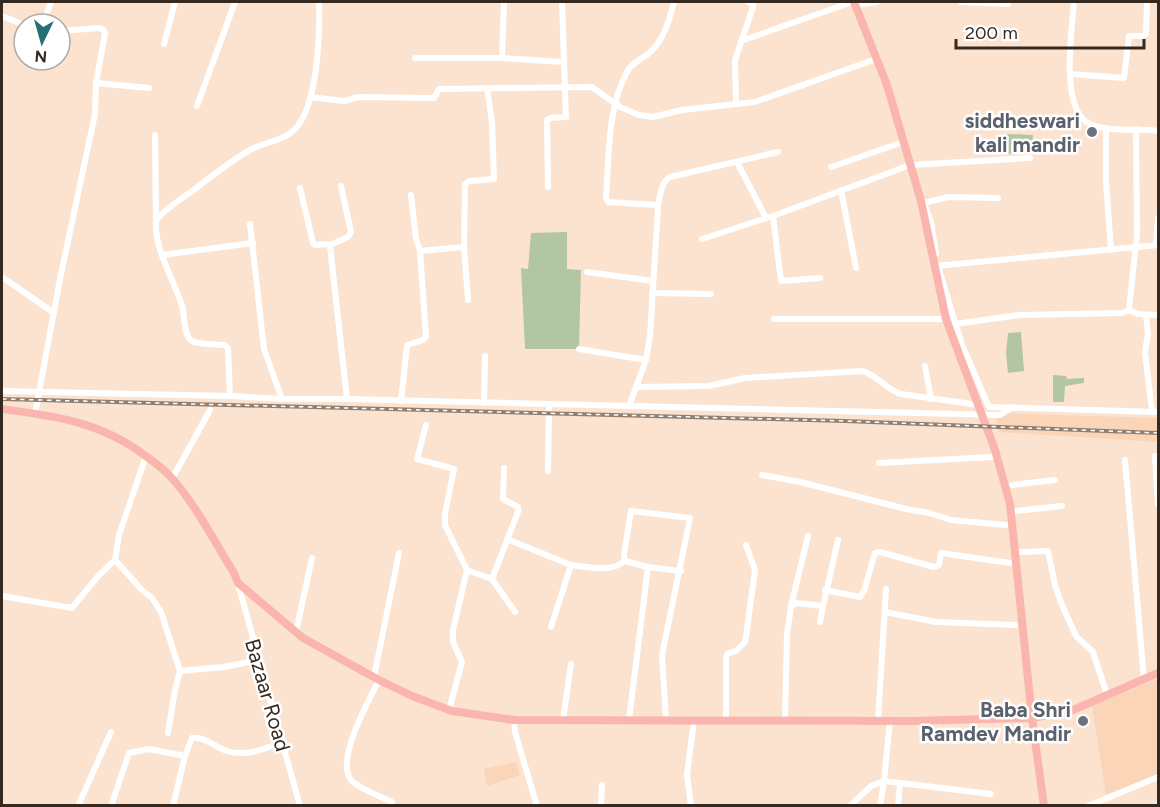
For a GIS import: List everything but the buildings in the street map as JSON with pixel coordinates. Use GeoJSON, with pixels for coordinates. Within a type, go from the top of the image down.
{"type":"FeatureCollection","features":[{"type":"Feature","properties":{"kind":"main road"},"geometry":{"type":"LineString","coordinates":[[853,3],[887,85],[922,202],[946,319],[995,450],[1013,507],[1032,718],[1044,806]]}},
{"type":"Feature","properties":{"kind":"main road"},"geometry":{"type":"LineString","coordinates":[[2,409],[68,419],[112,434],[129,443],[172,479],[193,508],[238,583],[303,638],[412,696],[449,710],[500,720],[890,721],[1032,718],[1073,710],[1158,673]]}},
{"type":"Feature","properties":{"kind":"street"},"geometry":{"type":"LineString","coordinates":[[164,44],[175,2]]}},
{"type":"Feature","properties":{"kind":"street"},"geometry":{"type":"LineString","coordinates":[[197,106],[235,2]]}},
{"type":"Feature","properties":{"kind":"street"},"geometry":{"type":"LineString","coordinates":[[156,221],[237,157],[255,147],[285,137],[300,122],[310,97],[320,29],[319,2]]}},
{"type":"Feature","properties":{"kind":"street"},"geometry":{"type":"LineString","coordinates":[[502,58],[504,2]]}},
{"type":"Feature","properties":{"kind":"street"},"geometry":{"type":"LineString","coordinates":[[548,187],[547,120],[566,117],[562,2]]}},
{"type":"Feature","properties":{"kind":"street"},"geometry":{"type":"LineString","coordinates":[[658,206],[607,200],[615,104],[626,72],[653,49],[664,33],[674,2]]}},
{"type":"Feature","properties":{"kind":"street"},"geometry":{"type":"LineString","coordinates":[[736,104],[734,67],[753,7],[748,2]]}},
{"type":"Feature","properties":{"kind":"street"},"geometry":{"type":"LineString","coordinates":[[741,41],[853,3],[877,2]]}},
{"type":"Feature","properties":{"kind":"street"},"geometry":{"type":"LineString","coordinates":[[961,2],[1008,4]]}},
{"type":"Feature","properties":{"kind":"street"},"geometry":{"type":"LineString","coordinates":[[1074,2],[1071,90],[1077,111],[1084,120],[1106,128],[1158,131]]}},
{"type":"Feature","properties":{"kind":"street"},"geometry":{"type":"LineString","coordinates":[[1071,74],[1124,78],[1129,37],[1146,34],[1146,2]]}},
{"type":"Feature","properties":{"kind":"street"},"geometry":{"type":"LineString","coordinates":[[35,414],[95,114],[96,83],[104,30],[96,27],[72,30]]}},
{"type":"Feature","properties":{"kind":"street"},"geometry":{"type":"LineString","coordinates":[[415,58],[502,58],[564,62]]}},
{"type":"Feature","properties":{"kind":"street"},"geometry":{"type":"LineString","coordinates":[[310,97],[344,100],[359,97],[434,98],[439,89],[592,87],[615,104],[639,115],[652,117],[682,110],[769,98],[876,59]]}},
{"type":"Feature","properties":{"kind":"street"},"geometry":{"type":"LineString","coordinates":[[96,83],[149,88]]}},
{"type":"Feature","properties":{"kind":"street"},"geometry":{"type":"LineString","coordinates":[[468,300],[465,184],[470,181],[494,179],[492,122],[487,88]]}},
{"type":"Feature","properties":{"kind":"street"},"geometry":{"type":"LineString","coordinates":[[1106,128],[1106,181],[1111,250]]}},
{"type":"Feature","properties":{"kind":"street"},"geometry":{"type":"LineString","coordinates":[[1129,310],[1135,248],[1136,129]]}},
{"type":"Feature","properties":{"kind":"street"},"geometry":{"type":"LineString","coordinates":[[155,135],[156,233],[162,255],[183,308],[189,337],[194,342],[227,345],[230,396]]}},
{"type":"Feature","properties":{"kind":"street"},"geometry":{"type":"LineString","coordinates":[[831,167],[903,142]]}},
{"type":"Feature","properties":{"kind":"street"},"geometry":{"type":"LineString","coordinates":[[629,406],[646,360],[650,336],[658,206],[666,179],[777,152]]}},
{"type":"Feature","properties":{"kind":"street"},"geometry":{"type":"LineString","coordinates":[[702,239],[770,217],[910,165],[1030,158]]}},
{"type":"Feature","properties":{"kind":"street"},"geometry":{"type":"LineString","coordinates":[[737,162],[770,217],[781,281],[820,278]]}},
{"type":"Feature","properties":{"kind":"street"},"geometry":{"type":"LineString","coordinates":[[300,188],[313,244],[330,245],[348,237],[351,232],[341,186]]}},
{"type":"Feature","properties":{"kind":"street"},"geometry":{"type":"LineString","coordinates":[[841,190],[856,268]]}},
{"type":"Feature","properties":{"kind":"street"},"geometry":{"type":"LineString","coordinates":[[401,401],[406,345],[423,340],[426,336],[420,251],[416,239],[411,195]]}},
{"type":"Feature","properties":{"kind":"street"},"geometry":{"type":"LineString","coordinates":[[922,202],[948,197],[998,198]]}},
{"type":"Feature","properties":{"kind":"street"},"geometry":{"type":"LineString","coordinates":[[989,406],[962,345],[936,266],[1157,245],[1158,218]]}},
{"type":"Feature","properties":{"kind":"street"},"geometry":{"type":"LineString","coordinates":[[250,224],[264,349],[282,399]]}},
{"type":"Feature","properties":{"kind":"street"},"geometry":{"type":"LineString","coordinates":[[162,255],[253,243]]}},
{"type":"Feature","properties":{"kind":"street"},"geometry":{"type":"LineString","coordinates":[[330,245],[347,399]]}},
{"type":"Feature","properties":{"kind":"street"},"geometry":{"type":"LineString","coordinates":[[420,251],[465,247]]}},
{"type":"Feature","properties":{"kind":"street"},"geometry":{"type":"LineString","coordinates":[[587,272],[653,281]]}},
{"type":"Feature","properties":{"kind":"street"},"geometry":{"type":"LineString","coordinates":[[2,277],[54,313]]}},
{"type":"Feature","properties":{"kind":"street"},"geometry":{"type":"LineString","coordinates":[[652,293],[711,294]]}},
{"type":"Feature","properties":{"kind":"street"},"geometry":{"type":"LineString","coordinates":[[956,324],[1019,315],[1122,313],[1129,310],[1138,314],[1158,315]]}},
{"type":"Feature","properties":{"kind":"street"},"geometry":{"type":"LineString","coordinates":[[636,387],[708,386],[745,378],[862,371],[895,392],[931,399],[989,406],[1155,412],[1145,352],[1148,334],[1146,315]]}},
{"type":"Feature","properties":{"kind":"street"},"geometry":{"type":"LineString","coordinates":[[774,319],[946,319]]}},
{"type":"Feature","properties":{"kind":"street"},"geometry":{"type":"LineString","coordinates":[[579,350],[646,360]]}},
{"type":"Feature","properties":{"kind":"street"},"geometry":{"type":"LineString","coordinates":[[484,403],[485,356]]}},
{"type":"Feature","properties":{"kind":"street"},"geometry":{"type":"LineString","coordinates":[[925,366],[931,399]]}},
{"type":"Feature","properties":{"kind":"street"},"geometry":{"type":"LineString","coordinates":[[2,391],[1000,415],[1013,407]]}},
{"type":"Feature","properties":{"kind":"street"},"geometry":{"type":"LineString","coordinates":[[548,471],[549,404]]}},
{"type":"Feature","properties":{"kind":"street"},"geometry":{"type":"LineString","coordinates":[[172,479],[210,410]]}},
{"type":"Feature","properties":{"kind":"street"},"geometry":{"type":"LineString","coordinates":[[426,425],[417,459],[454,470],[445,525],[467,570],[453,630],[453,642],[462,662],[449,710]]}},
{"type":"Feature","properties":{"kind":"street"},"geometry":{"type":"LineString","coordinates":[[2,596],[72,608],[99,575],[115,560],[119,535],[146,456]]}},
{"type":"Feature","properties":{"kind":"street"},"geometry":{"type":"LineString","coordinates":[[1155,456],[1158,504]]}},
{"type":"Feature","properties":{"kind":"street"},"geometry":{"type":"LineString","coordinates":[[879,463],[992,458]]}},
{"type":"Feature","properties":{"kind":"street"},"geometry":{"type":"LineString","coordinates":[[1125,460],[1144,680]]}},
{"type":"Feature","properties":{"kind":"street"},"geometry":{"type":"LineString","coordinates":[[492,579],[518,509],[502,499],[504,468]]}},
{"type":"Feature","properties":{"kind":"street"},"geometry":{"type":"LineString","coordinates":[[762,475],[800,482],[951,520],[1006,525]]}},
{"type":"Feature","properties":{"kind":"street"},"geometry":{"type":"LineString","coordinates":[[1012,485],[1055,480]]}},
{"type":"Feature","properties":{"kind":"street"},"geometry":{"type":"LineString","coordinates":[[1013,507],[1062,506]]}},
{"type":"Feature","properties":{"kind":"street"},"geometry":{"type":"LineString","coordinates":[[625,561],[624,555],[632,510],[689,517],[681,571],[662,655],[666,720]]}},
{"type":"Feature","properties":{"kind":"street"},"geometry":{"type":"LineString","coordinates":[[785,719],[787,634],[801,559],[808,536]]}},
{"type":"Feature","properties":{"kind":"street"},"geometry":{"type":"LineString","coordinates":[[507,539],[571,565],[610,568],[617,567],[625,561]]}},
{"type":"Feature","properties":{"kind":"street"},"geometry":{"type":"LineString","coordinates":[[820,622],[825,590],[838,540]]}},
{"type":"Feature","properties":{"kind":"street"},"geometry":{"type":"LineString","coordinates":[[726,720],[726,658],[727,654],[736,651],[745,642],[755,570],[746,545]]}},
{"type":"Feature","properties":{"kind":"street"},"geometry":{"type":"LineString","coordinates":[[1021,552],[1048,551],[1062,605],[1076,636],[1093,652],[1107,695]]}},
{"type":"Feature","properties":{"kind":"street"},"geometry":{"type":"LineString","coordinates":[[825,590],[860,597],[864,591],[875,553],[880,552],[934,567],[939,565],[941,553],[1010,563]]}},
{"type":"Feature","properties":{"kind":"street"},"geometry":{"type":"LineString","coordinates":[[392,802],[353,783],[347,770],[347,758],[376,678],[399,553]]}},
{"type":"Feature","properties":{"kind":"street"},"geometry":{"type":"LineString","coordinates":[[296,632],[312,558]]}},
{"type":"Feature","properties":{"kind":"street"},"geometry":{"type":"LineString","coordinates":[[115,560],[152,598],[161,612],[180,671],[168,733]]}},
{"type":"Feature","properties":{"kind":"street"},"geometry":{"type":"LineString","coordinates":[[625,561],[648,567],[681,571]]}},
{"type":"Feature","properties":{"kind":"street"},"geometry":{"type":"LineString","coordinates":[[551,627],[571,565]]}},
{"type":"Feature","properties":{"kind":"street"},"geometry":{"type":"LineString","coordinates":[[629,720],[648,567]]}},
{"type":"Feature","properties":{"kind":"street"},"geometry":{"type":"LineString","coordinates":[[467,570],[492,579],[515,612]]}},
{"type":"Feature","properties":{"kind":"street","name":"Bazaar Road"},"geometry":{"type":"LineString","coordinates":[[238,583],[300,806]]}},
{"type":"Feature","properties":{"kind":"street"},"geometry":{"type":"LineString","coordinates":[[878,721],[886,589]]}},
{"type":"Feature","properties":{"kind":"street"},"geometry":{"type":"LineString","coordinates":[[791,607],[796,603],[823,606]]}},
{"type":"Feature","properties":{"kind":"street"},"geometry":{"type":"LineString","coordinates":[[885,612],[936,622],[1016,625]]}},
{"type":"Feature","properties":{"kind":"street"},"geometry":{"type":"LineString","coordinates":[[180,671],[224,667],[259,660]]}},
{"type":"Feature","properties":{"kind":"street"},"geometry":{"type":"LineString","coordinates":[[563,720],[571,664]]}},
{"type":"Feature","properties":{"kind":"street"},"geometry":{"type":"LineString","coordinates":[[514,720],[515,732],[537,806]]}},
{"type":"Feature","properties":{"kind":"street"},"geometry":{"type":"LineString","coordinates":[[691,806],[687,775],[694,720]]}},
{"type":"Feature","properties":{"kind":"street"},"geometry":{"type":"LineString","coordinates":[[880,806],[890,721]]}},
{"type":"Feature","properties":{"kind":"street"},"geometry":{"type":"LineString","coordinates":[[78,806],[111,732]]}},
{"type":"Feature","properties":{"kind":"street"},"geometry":{"type":"LineString","coordinates":[[173,806],[190,740],[195,737],[227,752],[243,753],[252,753],[282,742]]}},
{"type":"Feature","properties":{"kind":"street"},"geometry":{"type":"LineString","coordinates":[[111,806],[129,753],[149,749],[185,756]]}},
{"type":"Feature","properties":{"kind":"street"},"geometry":{"type":"LineString","coordinates":[[1088,806],[1158,777]]}},
{"type":"Feature","properties":{"kind":"street"},"geometry":{"type":"LineString","coordinates":[[850,806],[871,786],[884,781],[991,794]]}},
{"type":"Feature","properties":{"kind":"street"},"geometry":{"type":"LineString","coordinates":[[898,806],[900,783]]}},
{"type":"Feature","properties":{"kind":"street"},"geometry":{"type":"LineString","coordinates":[[602,785],[602,806]]}},
{"type":"Feature","properties":{"kind":"shaded area"},"geometry":{"type":"Polygon","coordinates":[[[995,413],[1158,418],[1158,442],[999,432],[995,413]]]}},
{"type":"Feature","properties":{"kind":"shaded area"},"geometry":{"type":"Polygon","coordinates":[[[1158,679],[1158,774],[1106,795],[1092,706],[1158,679]]]}},
{"type":"Feature","properties":{"kind":"shaded area"},"geometry":{"type":"Polygon","coordinates":[[[516,762],[520,775],[487,786],[484,769],[516,762]]]}},
{"type":"Feature","properties":{"kind":"green space"},"geometry":{"type":"Polygon","coordinates":[[[1006,134],[1033,135],[1032,152],[1006,154],[1006,134]]]}},
{"type":"Feature","properties":{"kind":"green space"},"geometry":{"type":"Polygon","coordinates":[[[567,232],[567,269],[581,270],[579,349],[525,349],[521,268],[528,269],[531,233],[567,232]]]}},
{"type":"Feature","properties":{"kind":"green space"},"geometry":{"type":"Polygon","coordinates":[[[1021,332],[1024,371],[1008,373],[1006,353],[1008,333],[1021,332]]]}},
{"type":"Feature","properties":{"kind":"green space"},"geometry":{"type":"Polygon","coordinates":[[[1053,375],[1066,376],[1067,379],[1084,378],[1084,383],[1065,386],[1064,402],[1053,402],[1053,375]]]}},
{"type":"Feature","properties":{"kind":"railway"},"geometry":{"type":"LineString","coordinates":[[2,399],[845,421],[1158,433]]}},
{"type":"Feature","properties":{"kind":"place","name":"siddheswari kali mandir"},"geometry":{"type":"Point","coordinates":[1092,132]}},
{"type":"Feature","properties":{"kind":"place","name":"Baba Shri Ramdev Mandir"},"geometry":{"type":"Point","coordinates":[1083,721]}}]}
